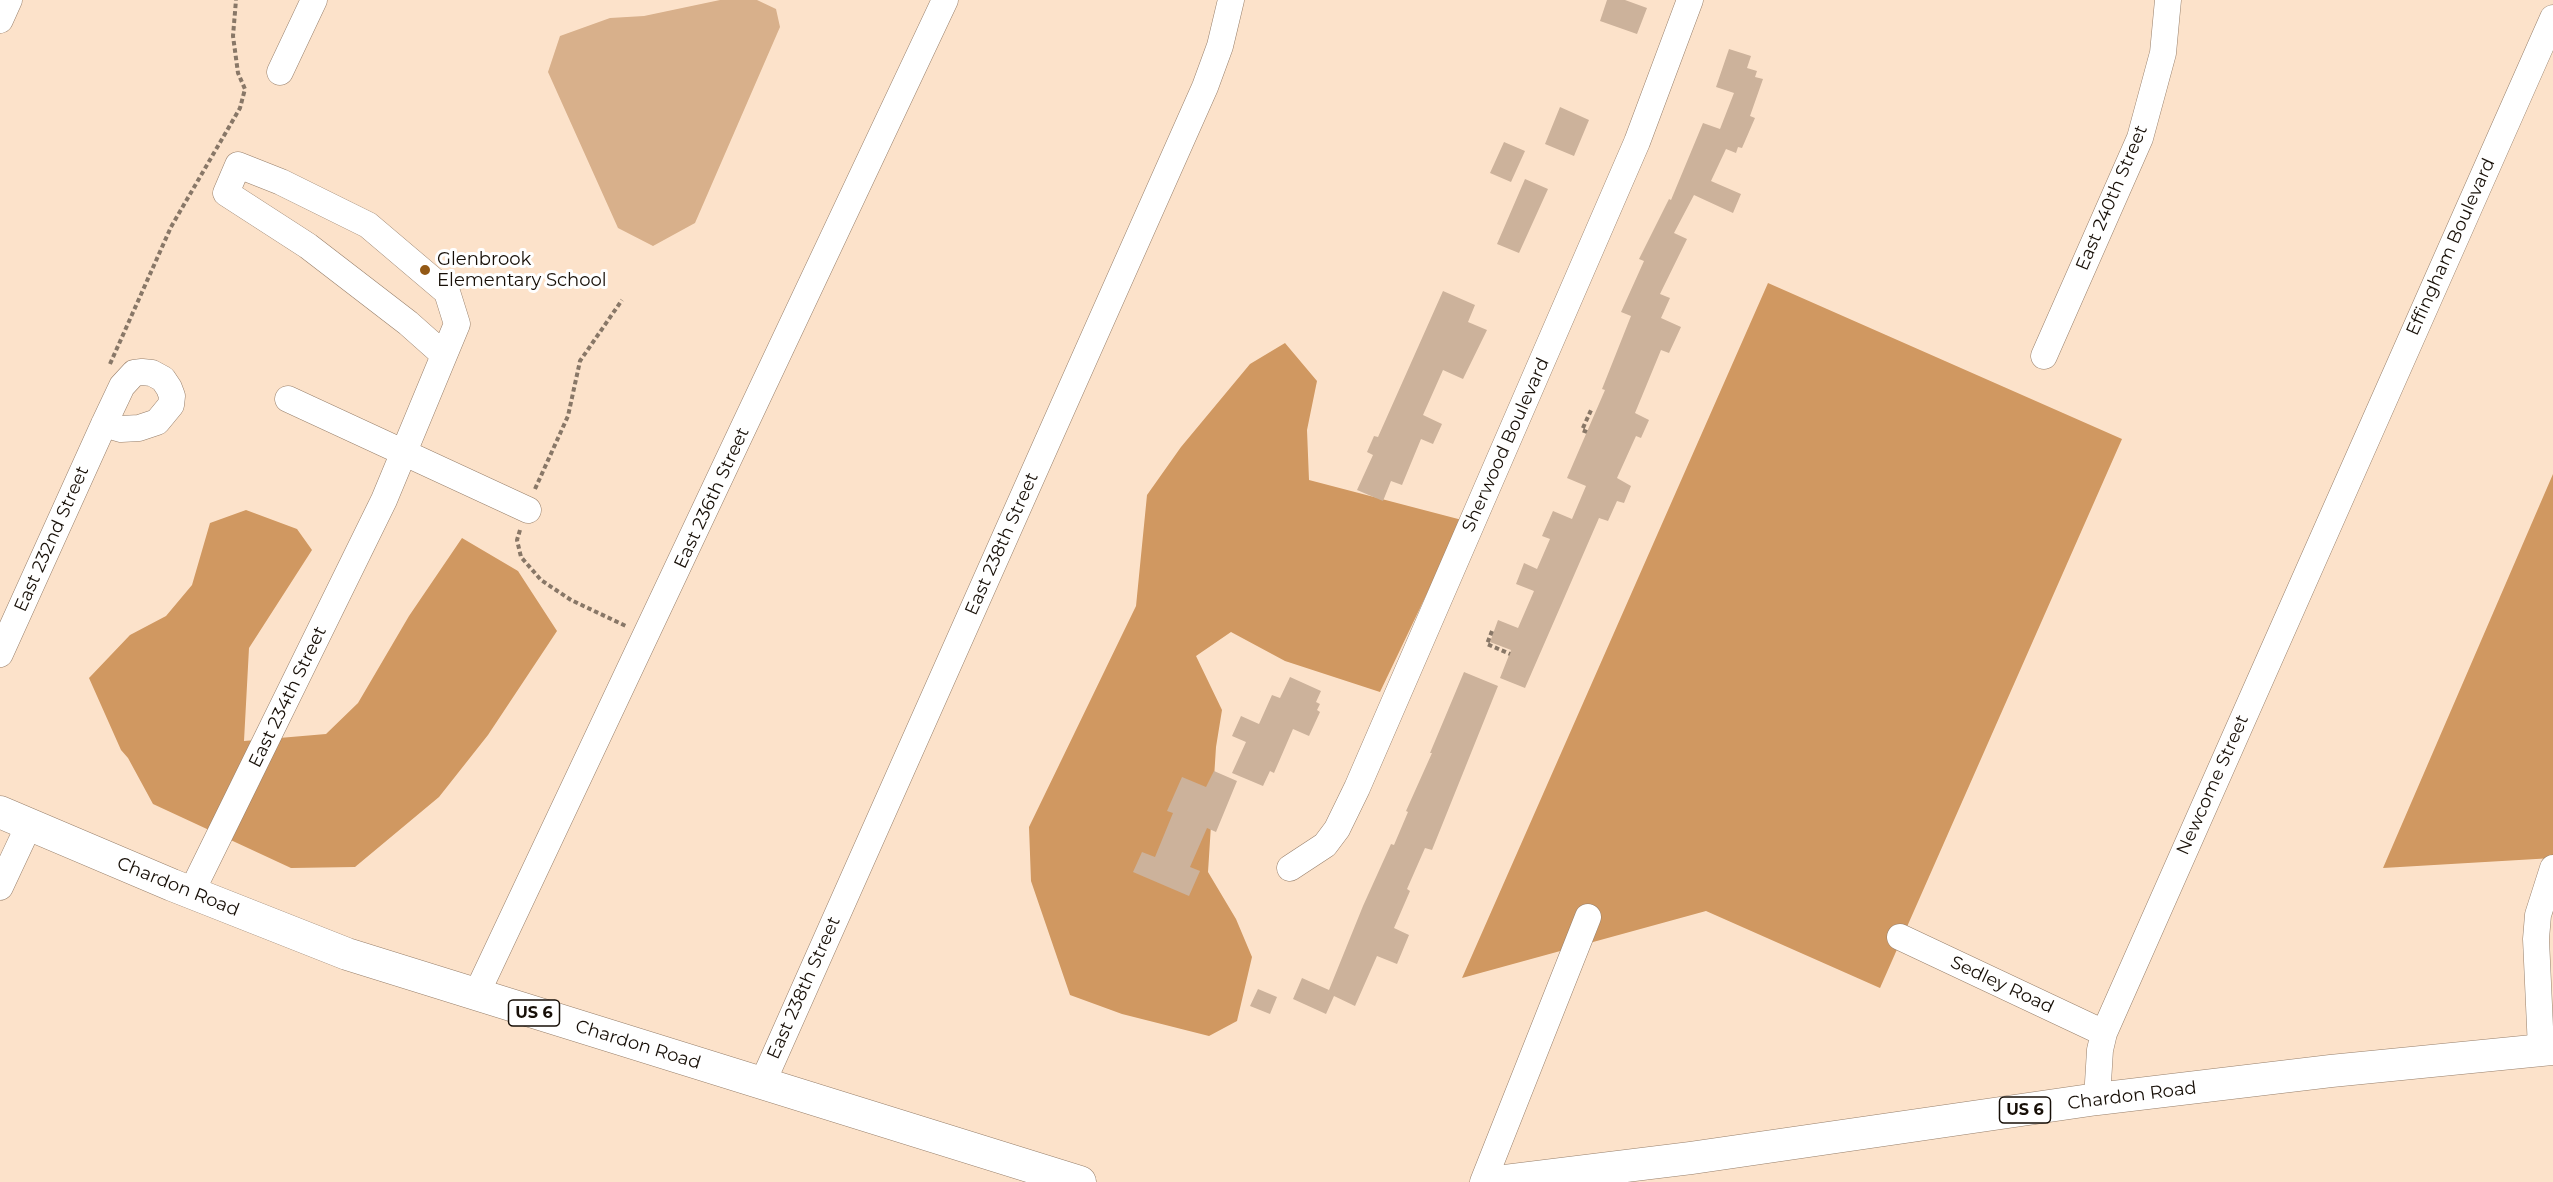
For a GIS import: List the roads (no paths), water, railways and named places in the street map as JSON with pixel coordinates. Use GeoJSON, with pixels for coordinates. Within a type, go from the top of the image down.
{"type":"FeatureCollection","features":[{"type":"Feature","properties":{"kind":"main road","name":"Chardon Road"},"geometry":{"type":"LineString","coordinates":[[0,812],[191,893],[347,954],[1080,1182]]}},
{"type":"Feature","properties":{"kind":"main road","name":"Chardon Road"},"geometry":{"type":"LineString","coordinates":[[1497,1182],[1691,1158],[2097,1099],[2547,1049]]}},
{"type":"Feature","properties":{"kind":"street"},"geometry":{"type":"LineString","coordinates":[[0,20],[9,0]]}},
{"type":"Feature","properties":{"kind":"street"},"geometry":{"type":"LineString","coordinates":[[280,72],[314,0]]}},
{"type":"Feature","properties":{"kind":"street","name":"East 236th Street"},"geometry":{"type":"LineString","coordinates":[[476,995],[945,0]]}},
{"type":"Feature","properties":{"kind":"street","name":"East 238th Street"},"geometry":{"type":"LineString","coordinates":[[762,1084],[1205,87],[1220,46],[1231,0]]}},
{"type":"Feature","properties":{"kind":"street","name":"Sherwood Boulevard"},"geometry":{"type":"LineString","coordinates":[[1290,868],[1314,855],[1333,837],[1357,788],[1637,141],[1690,0]]}},
{"type":"Feature","properties":{"kind":"street","name":"East 240th Street"},"geometry":{"type":"LineString","coordinates":[[2044,356],[2140,138],[2163,53],[2168,0]]}},
{"type":"Feature","properties":{"kind":"street","name":"Effingham Boulevard"},"geometry":{"type":"LineString","coordinates":[[2349,476],[2553,18]]}},
{"type":"Feature","properties":{"kind":"street","name":"East 234th Street"},"geometry":{"type":"LineString","coordinates":[[191,893],[384,500],[444,356],[457,324],[447,292],[368,225],[281,182],[238,165],[226,193],[308,246],[408,322],[444,356]]}},
{"type":"Feature","properties":{"kind":"street"},"geometry":{"type":"LineString","coordinates":[[288,399],[528,510]]}},
{"type":"Feature","properties":{"kind":"street","name":"East 232nd Street"},"geometry":{"type":"LineString","coordinates":[[0,654],[104,424]]}},
{"type":"Feature","properties":{"kind":"street","name":"Newcome Street"},"geometry":{"type":"LineString","coordinates":[[2097,1099],[2098,1059],[2104,1033],[2349,476]]}},
{"type":"Feature","properties":{"kind":"street"},"geometry":{"type":"LineString","coordinates":[[0,887],[29,825]]}},
{"type":"Feature","properties":{"kind":"street"},"geometry":{"type":"LineString","coordinates":[[2547,1049],[2536,939],[2538,915],[2553,868]]}},
{"type":"Feature","properties":{"kind":"street"},"geometry":{"type":"LineString","coordinates":[[1483,1182],[1588,917]]}},
{"type":"Feature","properties":{"kind":"street","name":"Sedley Road"},"geometry":{"type":"LineString","coordinates":[[1899,937],[2104,1033]]}},
{"type":"Feature","properties":{"kind":"place","name":"Glenbrook Elementary School"},"geometry":{"type":"Point","coordinates":[425,270]}}]}
